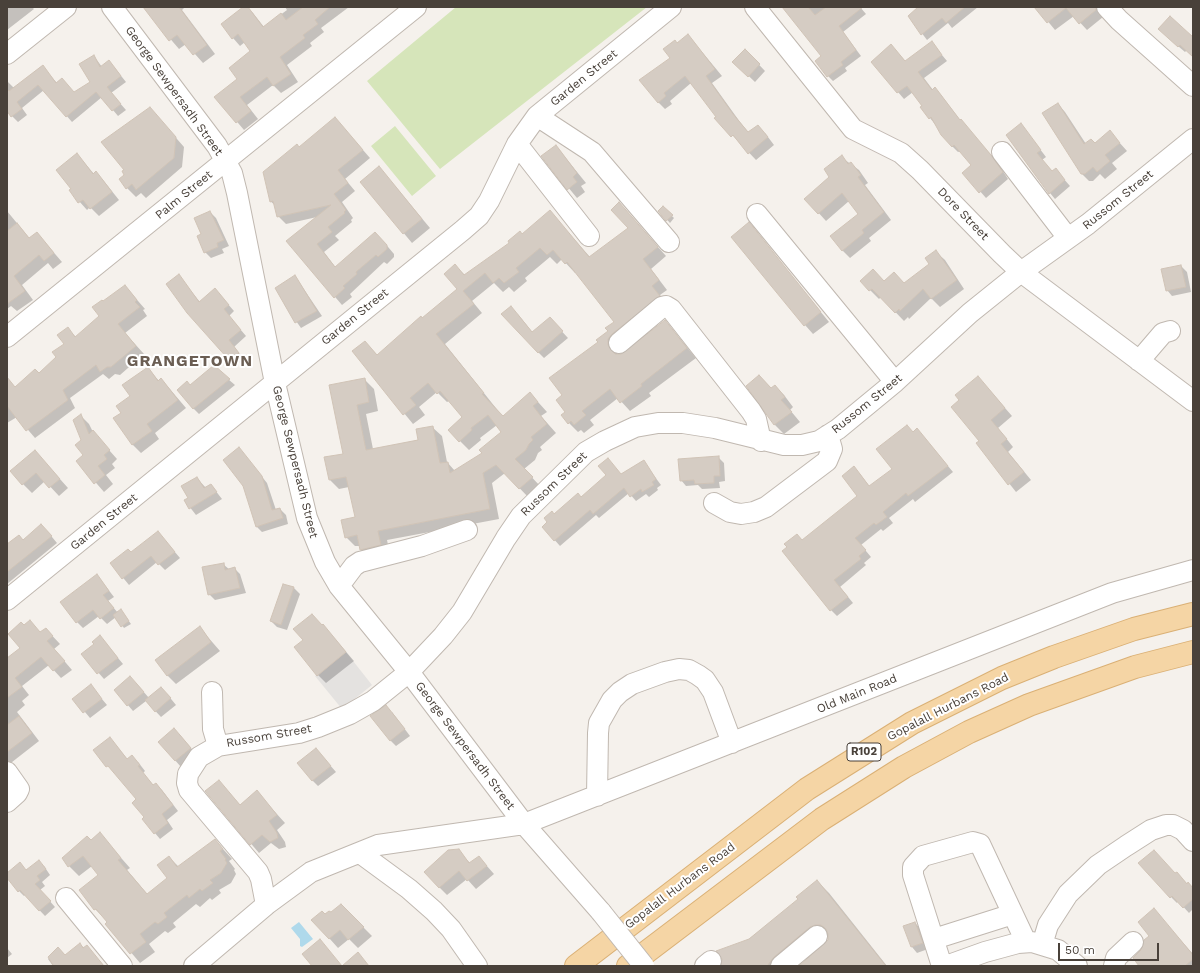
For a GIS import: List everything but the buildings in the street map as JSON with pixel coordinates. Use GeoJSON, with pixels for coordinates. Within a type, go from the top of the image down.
{"type":"FeatureCollection","features":[{"type":"Feature","properties":{"kind":"main road","name":"Gopalall Hurbans Road"},"geometry":{"type":"LineString","coordinates":[[576,966],[807,789],[912,723],[1002,678],[1054,656],[1134,629],[1193,614]]}},
{"type":"Feature","properties":{"kind":"main road","name":"R102"},"geometry":{"type":"LineString","coordinates":[[628,966],[822,819],[904,767],[969,732],[1029,705],[1135,667],[1193,652]]}},
{"type":"Feature","properties":{"kind":"street"},"geometry":{"type":"LineString","coordinates":[[7,54],[66,7]]}},
{"type":"Feature","properties":{"kind":"street","name":"George Sewpersadh Street"},"geometry":{"type":"LineString","coordinates":[[112,7],[201,124],[232,173],[275,383],[307,518],[317,546],[339,586],[409,672],[524,824],[601,912],[644,966]]}},
{"type":"Feature","properties":{"kind":"street","name":"Palm Street"},"geometry":{"type":"LineString","coordinates":[[7,337],[416,7]]}},
{"type":"Feature","properties":{"kind":"street","name":"Garden Street"},"geometry":{"type":"LineString","coordinates":[[7,600],[479,216],[489,201],[517,144],[537,116],[671,7]]}},
{"type":"Feature","properties":{"kind":"street","name":"Dore Street"},"geometry":{"type":"LineString","coordinates":[[755,7],[837,112],[853,129],[901,153],[1021,272],[1193,401]]}},
{"type":"Feature","properties":{"kind":"street"},"geometry":{"type":"LineString","coordinates":[[1107,7],[1119,20],[1193,86]]}},
{"type":"Feature","properties":{"kind":"street"},"geometry":{"type":"LineString","coordinates":[[537,116],[592,152],[669,242]]}},
{"type":"Feature","properties":{"kind":"street","name":"Russom Street"},"geometry":{"type":"LineString","coordinates":[[266,905],[261,879],[258,872],[198,800],[187,783],[188,774],[199,757],[218,746],[299,732],[333,722],[373,700],[409,672],[443,636],[462,612],[506,538],[521,516],[586,452],[635,427],[658,423],[683,423],[715,428],[761,441],[796,445],[819,441],[895,382],[970,313],[1193,139]]}},
{"type":"Feature","properties":{"kind":"street"},"geometry":{"type":"LineString","coordinates":[[517,144],[589,236]]}},
{"type":"Feature","properties":{"kind":"street"},"geometry":{"type":"LineString","coordinates":[[1002,152],[1068,238]]}},
{"type":"Feature","properties":{"kind":"street"},"geometry":{"type":"LineString","coordinates":[[757,214],[895,382]]}},
{"type":"Feature","properties":{"kind":"street"},"geometry":{"type":"LineString","coordinates":[[619,343],[662,307],[666,306],[670,309],[751,411],[756,419],[761,441]]}},
{"type":"Feature","properties":{"kind":"street"},"geometry":{"type":"LineString","coordinates":[[1139,361],[1163,333],[1170,330]]}},
{"type":"Feature","properties":{"kind":"street"},"geometry":{"type":"LineString","coordinates":[[714,503],[730,512],[741,514],[754,512],[766,507],[829,458],[832,449],[828,435]]}},
{"type":"Feature","properties":{"kind":"street"},"geometry":{"type":"LineString","coordinates":[[796,445],[810,473]]}},
{"type":"Feature","properties":{"kind":"street"},"geometry":{"type":"LineString","coordinates":[[339,586],[354,566],[360,562],[422,546],[467,530]]}},
{"type":"Feature","properties":{"kind":"street","name":"Old Main Road"},"geometry":{"type":"LineString","coordinates":[[524,824],[1112,594],[1193,570]]}},
{"type":"Feature","properties":{"kind":"street"},"geometry":{"type":"LineString","coordinates":[[597,796],[599,723],[612,700],[620,692],[632,684],[664,672],[679,669],[689,670],[698,675],[705,680],[713,692],[732,743]]}},
{"type":"Feature","properties":{"kind":"street"},"geometry":{"type":"LineString","coordinates":[[212,692],[213,729],[218,746]]}},
{"type":"Feature","properties":{"kind":"street"},"geometry":{"type":"LineString","coordinates":[[7,772],[19,789],[7,802]]}},
{"type":"Feature","properties":{"kind":"street"},"geometry":{"type":"LineString","coordinates":[[194,966],[266,905],[311,872],[378,845],[524,824]]}},
{"type":"Feature","properties":{"kind":"street"},"geometry":{"type":"LineString","coordinates":[[1034,943],[1048,925],[1068,894],[1098,865],[1126,846],[1151,830],[1166,825],[1173,825],[1183,830],[1193,841]]}},
{"type":"Feature","properties":{"kind":"street"},"geometry":{"type":"LineString","coordinates":[[942,966],[913,875],[914,867],[923,856],[973,842],[980,844],[1013,914],[1034,943]]}},
{"type":"Feature","properties":{"kind":"street"},"geometry":{"type":"LineString","coordinates":[[360,853],[409,889],[434,911],[451,929],[478,966]]}},
{"type":"Feature","properties":{"kind":"street"},"geometry":{"type":"LineString","coordinates":[[258,872],[298,883]]}},
{"type":"Feature","properties":{"kind":"street"},"geometry":{"type":"LineString","coordinates":[[66,898],[122,966]]}},
{"type":"Feature","properties":{"kind":"street"},"geometry":{"type":"LineString","coordinates":[[934,939],[1013,914]]}},
{"type":"Feature","properties":{"kind":"street"},"geometry":{"type":"LineString","coordinates":[[781,966],[817,936]]}},
{"type":"Feature","properties":{"kind":"street"},"geometry":{"type":"LineString","coordinates":[[1114,966],[1116,958],[1133,942]]}},
{"type":"Feature","properties":{"kind":"street"},"geometry":{"type":"LineString","coordinates":[[946,966],[985,952],[1034,943],[1058,950],[1077,966]]}},
{"type":"Feature","properties":{"kind":"green space"},"geometry":{"type":"Polygon","coordinates":[[[456,7],[647,7],[440,169],[367,81],[456,7]]]}},
{"type":"Feature","properties":{"kind":"green space"},"geometry":{"type":"Polygon","coordinates":[[[395,126],[436,176],[412,196],[371,146],[395,126]]]}},
{"type":"Feature","properties":{"kind":"shaded area"},"geometry":{"type":"Polygon","coordinates":[[[346,652],[372,685],[342,709],[315,676],[346,652]]]}},
{"type":"Feature","properties":{"kind":"water"},"geometry":{"type":"Polygon","coordinates":[[[299,922],[313,939],[302,947],[300,946],[300,939],[291,928],[299,922]]]}},
{"type":"Feature","properties":{"kind":"district","name":"GRANGETOWN"},"geometry":{"type":"Point","coordinates":[190,361]}}]}
